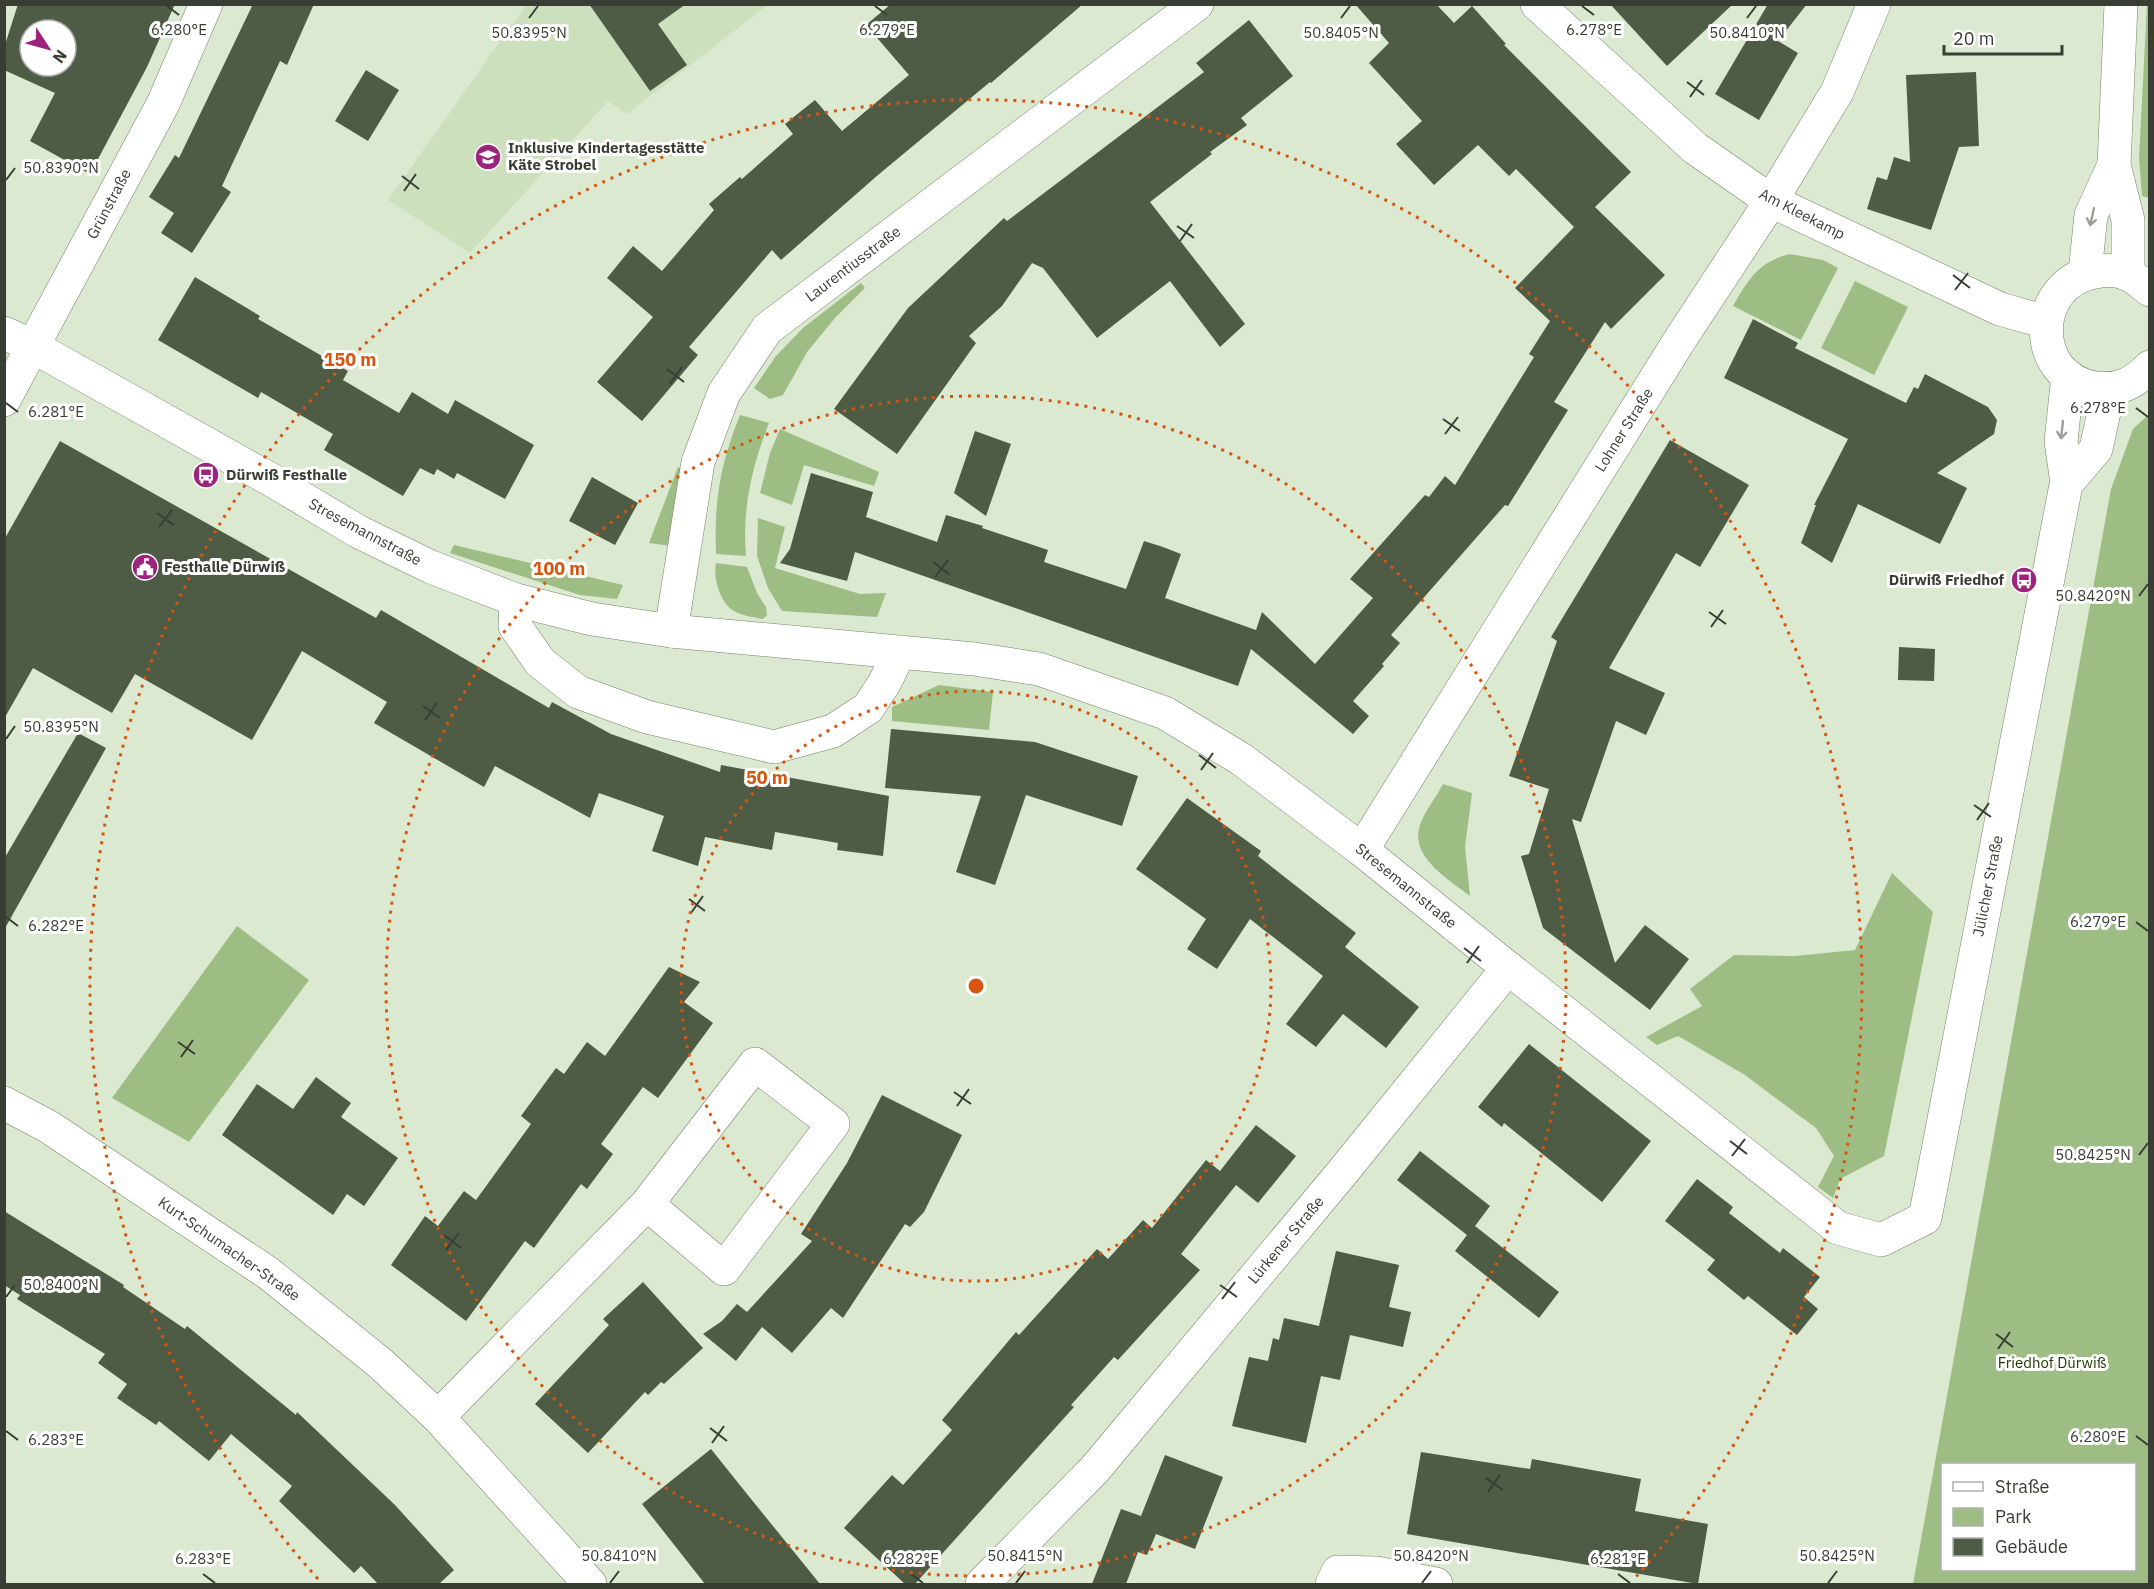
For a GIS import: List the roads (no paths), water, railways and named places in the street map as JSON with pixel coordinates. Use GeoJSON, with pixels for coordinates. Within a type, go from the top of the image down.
{"type":"FeatureCollection","features":[{"type":"Feature","properties":{"kind":"street","name":"Grünstraße"},"geometry":{"type":"LineString","coordinates":[[4,400],[18,340],[163,104],[206,4]]}},
{"type":"Feature","properties":{"kind":"street","name":"Laurentiusstraße"},"geometry":{"type":"LineString","coordinates":[[671,631],[698,462],[724,393],[767,329],[1197,4]]}},
{"type":"Feature","properties":{"kind":"street","name":"Am Kleekamp"},"geometry":{"type":"LineString","coordinates":[[1537,4],[1695,148],[1771,201],[2000,309],[2046,322]]}},
{"type":"Feature","properties":{"kind":"street","name":"Lohner Straße"},"geometry":{"type":"LineString","coordinates":[[1362,850],[1675,348],[1771,201],[1837,92],[1874,4]]}},
{"type":"Feature","properties":{"kind":"street"},"geometry":{"type":"LineString","coordinates":[[2121,4],[2114,165],[2128,220],[2139,282]]}},
{"type":"Feature","properties":{"kind":"street"},"geometry":{"type":"LineString","coordinates":[[2085,273],[2091,215],[2114,165]]}},
{"type":"Feature","properties":{"kind":"street"},"geometry":{"type":"LineString","coordinates":[[2139,282],[2107,270],[2085,273],[2066,284],[2053,302],[2046,322],[2047,342],[2054,361],[2068,376],[2087,386],[2109,389],[2136,381],[2150,367]]}},
{"type":"Feature","properties":{"kind":"street","name":"Stresemannstraße"},"geometry":{"type":"LineString","coordinates":[[18,340],[275,482],[359,532],[431,567],[516,600],[592,619],[671,631],[974,659],[1039,669],[1166,713],[1240,759],[1362,850],[1838,1228],[1881,1240],[1925,1218]]}},
{"type":"Feature","properties":{"kind":"street","name":"Jülicher Straße"},"geometry":{"type":"LineString","coordinates":[[1925,1218],[2067,483],[2061,441],[2068,376]]}},
{"type":"Feature","properties":{"kind":"street","name":"Jülicher Straße"},"geometry":{"type":"LineString","coordinates":[[2067,483],[2096,449],[2109,389]]}},
{"type":"Feature","properties":{"kind":"street"},"geometry":{"type":"LineString","coordinates":[[516,600],[515,626],[540,662],[578,692],[647,717],[774,747],[833,730],[868,708],[885,682],[899,653]]}},
{"type":"Feature","properties":{"kind":"street","name":"Lürkener Straße"},"geometry":{"type":"LineString","coordinates":[[982,1584],[1095,1469],[1341,1174],[1508,968]]}},
{"type":"Feature","properties":{"kind":"street"},"geometry":{"type":"LineString","coordinates":[[438,1417],[647,1204],[755,1064],[833,1125],[724,1269],[647,1204]]}},
{"type":"Feature","properties":{"kind":"street","name":"Kurt-Schumacher-Straße"},"geometry":{"type":"LineString","coordinates":[[4,1102],[49,1127],[268,1273],[380,1363],[438,1417],[590,1584]]}},
{"type":"Feature","properties":{"kind":"street"},"geometry":{"type":"LineString","coordinates":[[1332,1584],[1338,1572],[1376,1573],[1436,1584]]}},
{"type":"Feature","properties":{"kind":"place","name":"Inklusive Kindertagesstätte Käte Strobel"},"geometry":{"type":"Point","coordinates":[488,157]}},
{"type":"Feature","properties":{"kind":"place","name":"Dürwiß Festhalle"},"geometry":{"type":"Point","coordinates":[206,475]}},
{"type":"Feature","properties":{"kind":"place","name":"Festhalle Dürwiß"},"geometry":{"type":"Point","coordinates":[145,567]}},
{"type":"Feature","properties":{"kind":"place","name":"Dürwiß Friedhof"},"geometry":{"type":"Point","coordinates":[2024,580]}},
{"type":"Feature","properties":{"kind":"park label","name":"Friedhof Dürwiß"},"geometry":{"type":"Point","coordinates":[2052,1363]}}]}
